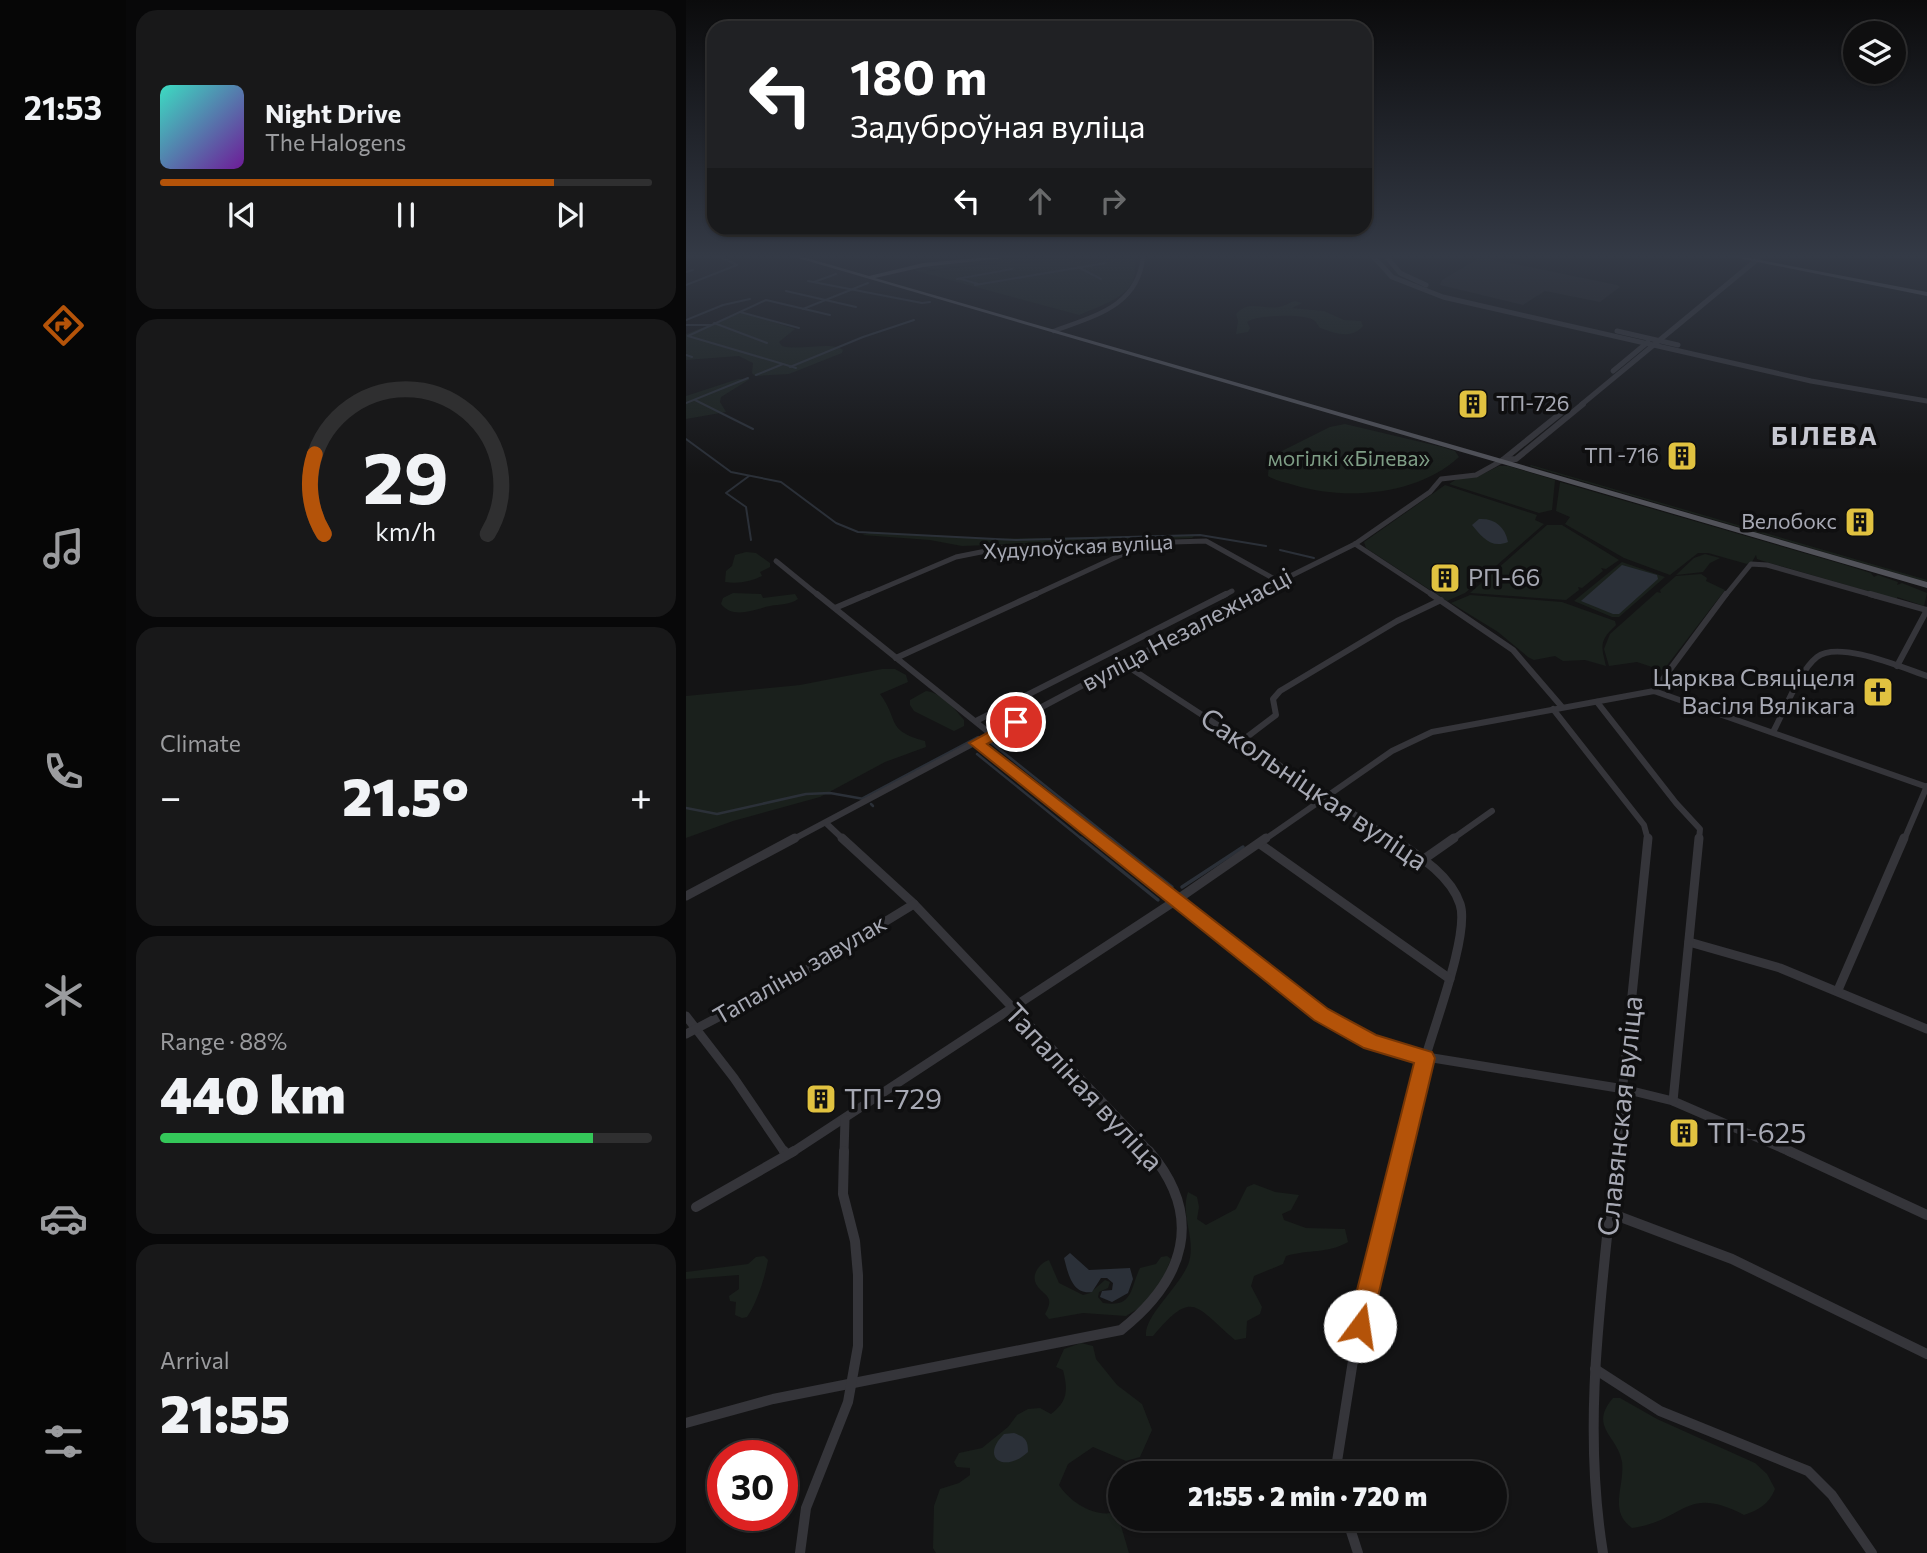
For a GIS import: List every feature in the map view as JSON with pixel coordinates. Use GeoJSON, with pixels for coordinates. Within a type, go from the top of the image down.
{"type":"FeatureCollection","features":[{"type":"Feature","properties":{"kind":"main road"},"geometry":{"type":"LineString","coordinates":[[1052,328],[1505,458],[1927,584]]}},
{"type":"Feature","properties":{"kind":"main road"},"geometry":{"type":"LineString","coordinates":[[1505,458],[1927,578]]}},
{"type":"Feature","properties":{"kind":"street"},"geometry":{"type":"LineString","coordinates":[[1578,328],[1646,344]]}},
{"type":"Feature","properties":{"kind":"street"},"geometry":{"type":"LineString","coordinates":[[1600,328],[1798,375],[1927,401]]}},
{"type":"Feature","properties":{"kind":"street"},"geometry":{"type":"LineString","coordinates":[[1606,380],[1667,328]]}},
{"type":"Feature","properties":{"kind":"street"},"geometry":{"type":"LineString","coordinates":[[1505,458],[1582,401],[1646,344],[1660,340],[1672,328]]}},
{"type":"Feature","properties":{"kind":"street"},"geometry":{"type":"LineString","coordinates":[[1660,340],[1798,375]]}},
{"type":"Feature","properties":{"kind":"street"},"geometry":{"type":"LineString","coordinates":[[1812,378],[1927,396]]}},
{"type":"Feature","properties":{"kind":"street"},"geometry":{"type":"LineString","coordinates":[[1516,459],[1558,420]]}},
{"type":"Feature","properties":{"kind":"street","name":"вуліца Незалежнасці"},"geometry":{"type":"LineString","coordinates":[[686,896],[1278,581],[1354,544],[1430,492],[1441,478],[1476,475],[1505,458]]}},
{"type":"Feature","properties":{"kind":"street","name":"Худулоўская вуліца"},"geometry":{"type":"LineString","coordinates":[[835,608],[956,557],[1006,547],[1206,541],[1278,581]]}},
{"type":"Feature","properties":{"kind":"street","name":"Славянская вуліца"},"geometry":{"type":"LineString","coordinates":[[1354,544],[1513,650],[1644,825],[1648,836],[1595,1369],[1591,1471],[1595,1517],[1602,1553]]}},
{"type":"Feature","properties":{"kind":"street"},"geometry":{"type":"LineString","coordinates":[[896,658],[1123,554]]}},
{"type":"Feature","properties":{"kind":"street"},"geometry":{"type":"LineString","coordinates":[[776,561],[992,735]]}},
{"type":"Feature","properties":{"kind":"street"},"geometry":{"type":"LineString","coordinates":[[1654,691],[1743,571],[1751,564],[1767,565],[1927,610],[1897,666]]}},
{"type":"Feature","properties":{"kind":"street","name":"вуліца Незалежнасці"},"geometry":{"type":"LineString","coordinates":[[976,721],[1232,591]]}},
{"type":"Feature","properties":{"kind":"street"},"geometry":{"type":"LineString","coordinates":[[1243,740],[1276,715],[1273,699],[1280,691],[1397,621],[1440,600]]}},
{"type":"Feature","properties":{"kind":"street"},"geometry":{"type":"LineString","coordinates":[[1773,733],[1820,654],[1837,650],[1927,676]]}},
{"type":"Feature","properties":{"kind":"street","name":"Сакольніцкая вуліца"},"geometry":{"type":"LineString","coordinates":[[1124,664],[1424,859],[1441,875],[1460,904],[1460,926],[1450,979],[1425,1058],[1354,1348],[1337,1461]]}},
{"type":"Feature","properties":{"kind":"street"},"geometry":{"type":"LineString","coordinates":[[696,1207],[845,1119],[1261,844],[1392,751],[1432,732],[1654,691],[1927,787],[1838,989]]}},
{"type":"Feature","properties":{"kind":"street","name":"Славянская вуліца"},"geometry":{"type":"LineString","coordinates":[[1597,702],[1676,803],[1700,829],[1673,1101]]}},
{"type":"Feature","properties":{"kind":"street"},"geometry":{"type":"LineString","coordinates":[[976,743],[1175,901],[1336,1024],[1388,1048],[1425,1058],[1624,1089],[1673,1101],[1744,1130],[1927,1215]]}},
{"type":"Feature","properties":{"kind":"street"},"geometry":{"type":"LineString","coordinates":[[1424,859],[1492,811]]}},
{"type":"Feature","properties":{"kind":"street","name":"Тапаліная вуліца"},"geometry":{"type":"LineString","coordinates":[[686,1423],[772,1399],[1121,1330],[1143,1315],[1179,1259],[1184,1230],[1174,1185],[1151,1153],[1010,1008],[914,904],[826,823]]}},
{"type":"Feature","properties":{"kind":"street"},"geometry":{"type":"LineString","coordinates":[[1261,844],[1450,979]]}},
{"type":"Feature","properties":{"kind":"street","name":"Тапаліны завулак"},"geometry":{"type":"LineString","coordinates":[[686,1034],[793,978],[914,904]]}},
{"type":"Feature","properties":{"kind":"street"},"geometry":{"type":"LineString","coordinates":[[1689,942],[1717,947],[1838,989],[1927,1029]]}},
{"type":"Feature","properties":{"kind":"street"},"geometry":{"type":"LineString","coordinates":[[686,1016],[786,1154]]}},
{"type":"Feature","properties":{"kind":"street"},"geometry":{"type":"LineString","coordinates":[[800,1553],[799,1536],[805,1508],[853,1383],[860,1309],[855,1240],[843,1193],[845,1119]]}},
{"type":"Feature","properties":{"kind":"street"},"geometry":{"type":"LineString","coordinates":[[1610,1213],[1667,1230],[1805,1291],[1927,1354]]}},
{"type":"Feature","properties":{"kind":"street"},"geometry":{"type":"LineString","coordinates":[[1595,1369],[1660,1411],[1808,1471],[1832,1495],[1872,1553]]}},
{"type":"Feature","properties":{"kind":"street"},"geometry":{"type":"LineString","coordinates":[[1351,1531],[1359,1553]]}},
{"type":"Feature","properties":{"kind":"green space"},"geometry":{"type":"Polygon","coordinates":[[[700,328],[793,328],[779,342],[782,346],[832,346],[843,350],[842,353],[789,374],[755,376],[752,373],[753,363],[739,356],[686,360],[686,334],[700,328]]]}},
{"type":"Feature","properties":{"kind":"green space"},"geometry":{"type":"Polygon","coordinates":[[[1237,328],[1250,328],[1248,332],[1236,334],[1237,328]]]}},
{"type":"Feature","properties":{"kind":"green space"},"geometry":{"type":"Polygon","coordinates":[[[1321,328],[1360,328],[1348,334],[1321,328]]]}},
{"type":"Feature","properties":{"kind":"green space"},"geometry":{"type":"Polygon","coordinates":[[[738,379],[750,379],[721,397],[720,402],[726,412],[686,419],[686,396],[738,379]]]}},
{"type":"Feature","properties":{"kind":"green space","name":"могілкі «Білева»"},"geometry":{"type":"Polygon","coordinates":[[[1345,424],[1442,447],[1455,451],[1459,457],[1423,480],[1381,491],[1336,493],[1314,490],[1268,476],[1272,456],[1330,427],[1345,424]]]}},
{"type":"Feature","properties":{"kind":"green space"},"geometry":{"type":"Polygon","coordinates":[[[1499,466],[1508,466],[1555,480],[1552,510],[1539,513],[1449,484],[1458,478],[1481,475],[1499,466]]]}},
{"type":"Feature","properties":{"kind":"green space"},"geometry":{"type":"Polygon","coordinates":[[[1530,466],[1927,580],[1927,582],[1530,466]]]}},
{"type":"Feature","properties":{"kind":"green space"},"geometry":{"type":"Polygon","coordinates":[[[1560,482],[1842,564],[1871,573],[1874,577],[1878,575],[1898,582],[1897,585],[1902,583],[1927,593],[1924,606],[1763,561],[1757,559],[1756,555],[1752,562],[1747,564],[1708,553],[1698,553],[1670,575],[1624,558],[1565,524],[1570,517],[1556,511],[1560,482]]]}},
{"type":"Feature","properties":{"kind":"green space"},"geometry":{"type":"Polygon","coordinates":[[[1445,485],[1537,515],[1535,520],[1544,524],[1465,593],[1447,601],[1366,548],[1364,542],[1445,485]]]}},
{"type":"Feature","properties":{"kind":"green space"},"geometry":{"type":"Polygon","coordinates":[[[1547,525],[1562,525],[1619,560],[1606,569],[1601,568],[1603,571],[1582,588],[1578,587],[1579,590],[1566,600],[1470,593],[1547,525]]]}},
{"type":"Feature","properties":{"kind":"green space"},"geometry":{"type":"Polygon","coordinates":[[[872,532],[984,539],[1195,535],[1192,538],[962,546],[930,540],[862,535],[872,532]]]}},
{"type":"Feature","properties":{"kind":"green space"},"geometry":{"type":"Polygon","coordinates":[[[756,553],[770,563],[770,567],[760,572],[762,576],[753,580],[725,582],[726,571],[732,566],[735,555],[756,553]]]}},
{"type":"Feature","properties":{"kind":"green space"},"geometry":{"type":"Polygon","coordinates":[[[1705,554],[1720,558],[1710,563],[1703,572],[1676,575],[1694,558],[1705,554]]]}},
{"type":"Feature","properties":{"kind":"green space"},"geometry":{"type":"Polygon","coordinates":[[[1622,562],[1665,577],[1619,617],[1612,617],[1574,601],[1622,562]]]}},
{"type":"Feature","properties":{"kind":"green space"},"geometry":{"type":"Polygon","coordinates":[[[1701,574],[1707,578],[1706,581],[1725,590],[1665,668],[1661,670],[1637,662],[1609,666],[1604,649],[1610,634],[1657,592],[1661,593],[1660,590],[1676,576],[1701,574]]]}},
{"type":"Feature","properties":{"kind":"green space"},"geometry":{"type":"Polygon","coordinates":[[[733,593],[761,594],[763,598],[795,594],[798,599],[738,612],[726,609],[721,604],[723,598],[733,593]]]}},
{"type":"Feature","properties":{"kind":"green space"},"geometry":{"type":"Polygon","coordinates":[[[1470,595],[1562,602],[1615,621],[1616,625],[1603,644],[1606,666],[1585,660],[1563,661],[1555,656],[1534,660],[1528,657],[1498,632],[1451,603],[1470,595]]]}},
{"type":"Feature","properties":{"kind":"green space"},"geometry":{"type":"Polygon","coordinates":[[[882,669],[895,669],[906,675],[908,682],[880,694],[898,728],[925,741],[926,747],[885,762],[820,797],[733,821],[686,838],[686,696],[800,685],[882,669]]]}},
{"type":"Feature","properties":{"kind":"green space"},"geometry":{"type":"Polygon","coordinates":[[[926,691],[947,702],[964,720],[964,726],[954,731],[914,711],[910,700],[926,691]]]}},
{"type":"Feature","properties":{"kind":"green space"},"geometry":{"type":"Polygon","coordinates":[[[1254,1184],[1275,1192],[1299,1195],[1291,1210],[1282,1214],[1284,1220],[1306,1228],[1345,1229],[1348,1242],[1325,1250],[1286,1256],[1283,1264],[1254,1276],[1251,1286],[1262,1307],[1260,1314],[1247,1321],[1246,1338],[1235,1340],[1194,1307],[1186,1307],[1177,1312],[1153,1336],[1146,1336],[1151,1319],[1179,1281],[1189,1262],[1191,1244],[1186,1209],[1188,1192],[1197,1197],[1197,1219],[1206,1225],[1236,1209],[1247,1187],[1254,1184]]]}},
{"type":"Feature","properties":{"kind":"green space"},"geometry":{"type":"Polygon","coordinates":[[[764,1256],[768,1260],[765,1274],[747,1317],[735,1315],[736,1302],[730,1301],[729,1296],[739,1289],[739,1275],[686,1279],[686,1272],[748,1264],[756,1257],[764,1256]]]}},
{"type":"Feature","properties":{"kind":"green space"},"geometry":{"type":"Polygon","coordinates":[[[1167,1256],[1171,1259],[1160,1286],[1139,1308],[1126,1316],[1083,1313],[1049,1319],[1045,1314],[1049,1299],[1036,1284],[1035,1276],[1037,1269],[1046,1261],[1049,1260],[1059,1283],[1083,1295],[1090,1293],[1105,1280],[1110,1282],[1108,1288],[1099,1292],[1098,1297],[1103,1303],[1113,1304],[1129,1295],[1140,1268],[1156,1264],[1161,1257],[1167,1256]]]}},
{"type":"Feature","properties":{"kind":"green space"},"geometry":{"type":"Polygon","coordinates":[[[1081,1343],[1093,1346],[1096,1359],[1117,1385],[1142,1404],[1152,1430],[1140,1457],[1126,1461],[1093,1447],[1068,1464],[1059,1485],[1069,1497],[1089,1510],[1108,1513],[1108,1531],[1122,1531],[1129,1553],[936,1553],[933,1548],[934,1506],[940,1489],[959,1483],[970,1475],[970,1468],[957,1467],[954,1462],[959,1453],[982,1448],[1008,1427],[1017,1415],[1028,1409],[1040,1408],[1051,1414],[1057,1409],[1064,1400],[1066,1389],[1063,1370],[1056,1367],[1064,1349],[1081,1343]]]}},
{"type":"Feature","properties":{"kind":"green space"},"geometry":{"type":"Polygon","coordinates":[[[1613,1398],[1620,1398],[1657,1419],[1755,1463],[1767,1474],[1775,1489],[1770,1499],[1763,1506],[1744,1515],[1724,1506],[1697,1504],[1664,1519],[1632,1528],[1625,1521],[1619,1506],[1622,1462],[1604,1424],[1606,1408],[1613,1398]]]}},
{"type":"Feature","properties":{"kind":"shaded area"},"geometry":{"type":"Polygon","coordinates":[[[1479,519],[1498,524],[1508,542],[1492,543],[1483,537],[1472,525],[1479,519]]]}},
{"type":"Feature","properties":{"kind":"shaded area"},"geometry":{"type":"Polygon","coordinates":[[[1622,565],[1657,575],[1658,579],[1619,614],[1581,601],[1622,565]]]}},
{"type":"Feature","properties":{"kind":"shaded area"},"geometry":{"type":"Polygon","coordinates":[[[1070,1253],[1089,1270],[1130,1268],[1133,1279],[1128,1293],[1112,1302],[1100,1297],[1102,1291],[1112,1290],[1113,1283],[1107,1278],[1101,1278],[1092,1292],[1075,1287],[1064,1258],[1070,1253]]]}},
{"type":"Feature","properties":{"kind":"shaded area"},"geometry":{"type":"Polygon","coordinates":[[[1014,1433],[1025,1440],[1028,1452],[1011,1462],[998,1460],[994,1450],[997,1443],[1004,1434],[1014,1433]]]}},
{"type":"Feature","properties":{"kind":"waterway"},"geometry":{"type":"LineString","coordinates":[[704,328],[688,336],[783,364]]}},
{"type":"Feature","properties":{"kind":"waterway"},"geometry":{"type":"LineString","coordinates":[[729,328],[767,343]]}},
{"type":"Feature","properties":{"kind":"waterway"},"geometry":{"type":"LineString","coordinates":[[791,367],[889,328]]}},
{"type":"Feature","properties":{"kind":"waterway"},"geometry":{"type":"LineString","coordinates":[[686,355],[692,357]]}},
{"type":"Feature","properties":{"kind":"waterway"},"geometry":{"type":"LineString","coordinates":[[756,375],[783,364]]}},
{"type":"Feature","properties":{"kind":"waterway"},"geometry":{"type":"LineString","coordinates":[[783,364],[791,367]]}},
{"type":"Feature","properties":{"kind":"waterway"},"geometry":{"type":"LineString","coordinates":[[791,367],[796,368]]}},
{"type":"Feature","properties":{"kind":"waterway"},"geometry":{"type":"LineString","coordinates":[[686,403],[748,378]]}},
{"type":"Feature","properties":{"kind":"waterway"},"geometry":{"type":"LineString","coordinates":[[695,400],[753,429]]}},
{"type":"Feature","properties":{"kind":"waterway"},"geometry":{"type":"LineString","coordinates":[[686,439],[731,472],[781,482],[836,523],[858,532],[1015,540],[1200,535],[1266,546]]}},
{"type":"Feature","properties":{"kind":"waterway"},"geometry":{"type":"LineString","coordinates":[[749,476],[726,493],[746,507],[751,540]]}},
{"type":"Feature","properties":{"kind":"waterway"},"geometry":{"type":"LineString","coordinates":[[1280,550],[1314,558]]}},
{"type":"Feature","properties":{"kind":"waterway"},"geometry":{"type":"LineString","coordinates":[[998,726],[1005,722]]}},
{"type":"Feature","properties":{"kind":"waterway"},"geometry":{"type":"LineString","coordinates":[[863,798],[978,737]]}},
{"type":"Feature","properties":{"kind":"waterway"},"geometry":{"type":"LineString","coordinates":[[989,741],[1113,840]]}},
{"type":"Feature","properties":{"kind":"waterway"},"geometry":{"type":"LineString","coordinates":[[977,754],[1083,840]]}},
{"type":"Feature","properties":{"kind":"waterway"},"geometry":{"type":"LineString","coordinates":[[686,808],[717,814],[806,794],[830,793],[864,799]]}},
{"type":"Feature","properties":{"kind":"waterway"},"geometry":{"type":"LineString","coordinates":[[1081,838],[1158,900]]}},
{"type":"Feature","properties":{"kind":"waterway"},"geometry":{"type":"LineString","coordinates":[[1110,838],[1172,887]]}},
{"type":"Feature","properties":{"kind":"waterway"},"geometry":{"type":"LineString","coordinates":[[1182,887],[1243,847]]}},
{"type":"Feature","properties":{"kind":"place","name":"ТП-726"},"geometry":{"type":"Point","coordinates":[1473,404]}},
{"type":"Feature","properties":{"kind":"place","name":"ТП -716"},"geometry":{"type":"Point","coordinates":[1682,456]}},
{"type":"Feature","properties":{"kind":"place","name":"Велобокс"},"geometry":{"type":"Point","coordinates":[1860,522]}},
{"type":"Feature","properties":{"kind":"place","name":"РП-66"},"geometry":{"type":"Point","coordinates":[1445,578]}},
{"type":"Feature","properties":{"kind":"place","name":"Царква Свяціцеля Васіля Вялікага"},"geometry":{"type":"Point","coordinates":[1878,692]}},
{"type":"Feature","properties":{"kind":"place","name":"ТП-729"},"geometry":{"type":"Point","coordinates":[821,1099]}},
{"type":"Feature","properties":{"kind":"place","name":"ТП-625"},"geometry":{"type":"Point","coordinates":[1684,1133]}},
{"type":"Feature","properties":{"kind":"district","name":"БІЛЕВА"},"geometry":{"type":"Point","coordinates":[1825,436]}},
{"type":"Feature","properties":{"kind":"route"},"geometry":{"type":"LineString","coordinates":[[1016,722],[976,743],[1321,1014],[1371,1042],[1425,1058],[1360,1326]]}}]}
